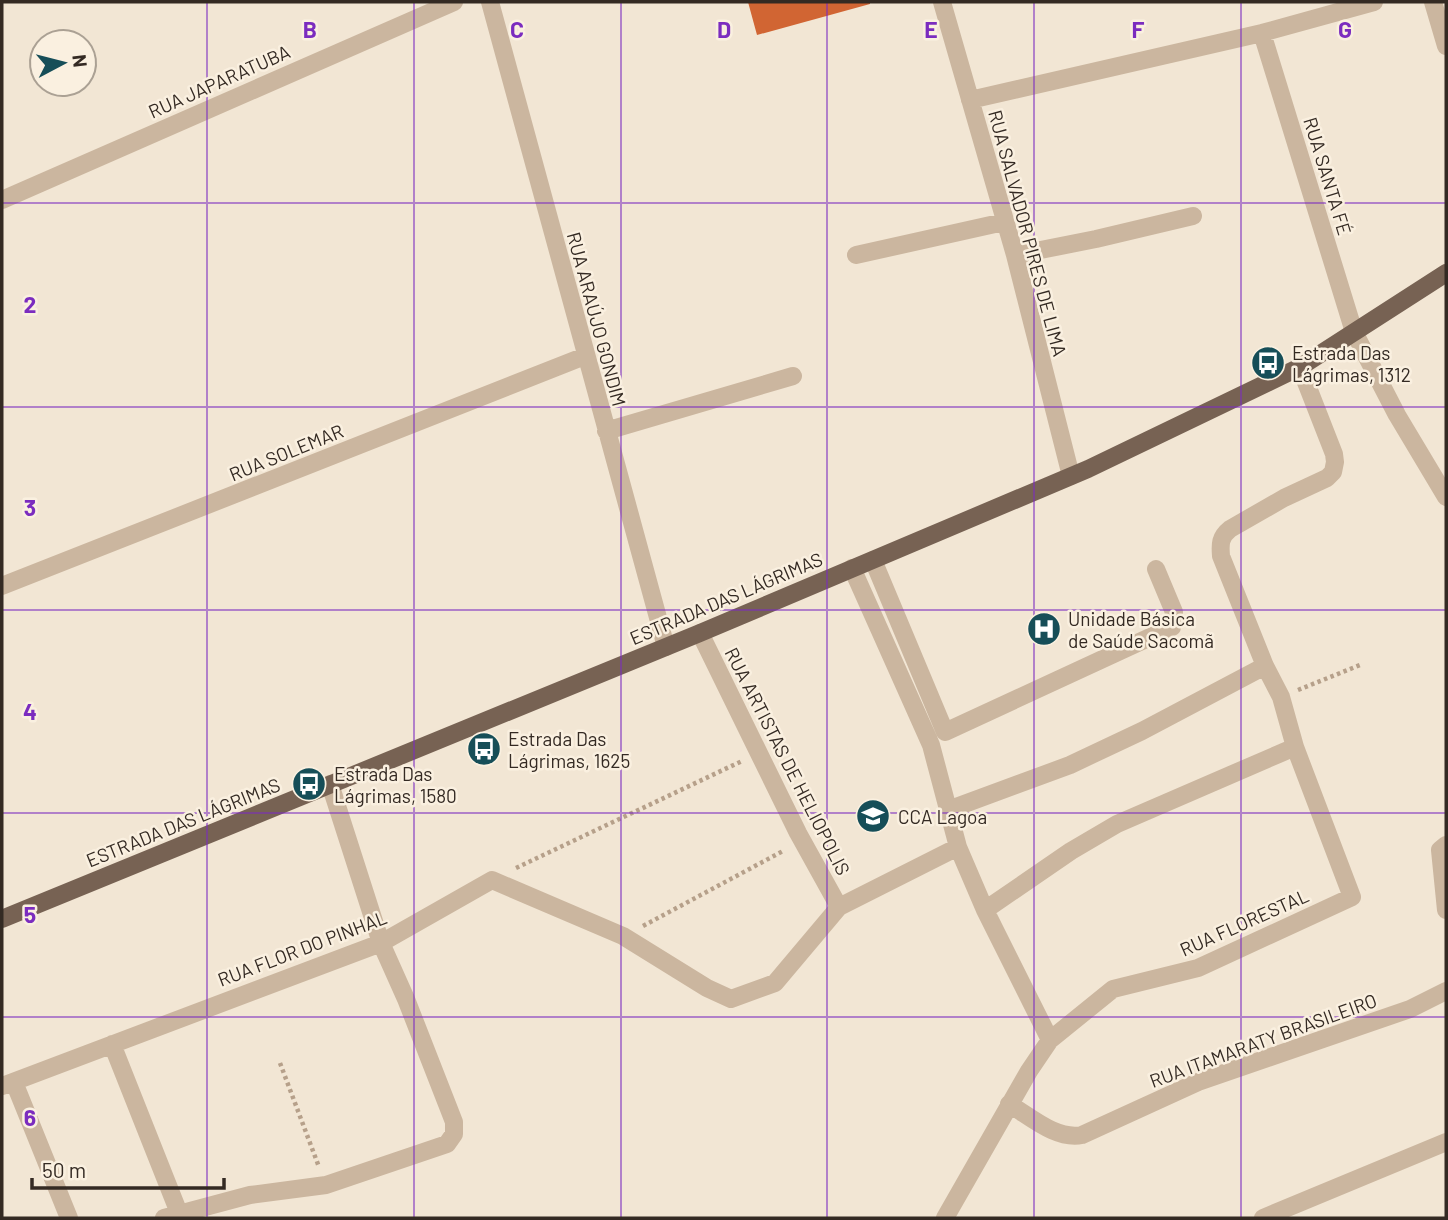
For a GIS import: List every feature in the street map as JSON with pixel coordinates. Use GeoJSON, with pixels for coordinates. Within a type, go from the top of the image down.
{"type":"FeatureCollection","features":[{"type":"Feature","properties":{"kind":"main road","name":"ESTRADA DAS LÁGRIMAS"},"geometry":{"type":"LineString","coordinates":[[2,919],[700,633],[1072,476],[1300,367],[1446,273]]}},
{"type":"Feature","properties":{"kind":"street","name":"RUA JAPARATUBA"},"geometry":{"type":"LineString","coordinates":[[2,201],[454,2]]}},
{"type":"Feature","properties":{"kind":"street","name":"RUA ARAÚJO GONDIM"},"geometry":{"type":"LineString","coordinates":[[490,2],[666,647]]}},
{"type":"Feature","properties":{"kind":"street","name":"RUA SALVADOR PIRES DE LIMA"},"geometry":{"type":"LineString","coordinates":[[942,2],[1014,255],[1072,476]]}},
{"type":"Feature","properties":{"kind":"street"},"geometry":{"type":"LineString","coordinates":[[970,100],[1262,33],[1374,2]]}},
{"type":"Feature","properties":{"kind":"street"},"geometry":{"type":"LineString","coordinates":[[1433,2],[1446,46]]}},
{"type":"Feature","properties":{"kind":"street","name":"RUA SANTA FÉ"},"geometry":{"type":"LineString","coordinates":[[1262,33],[1354,332],[1397,415],[1446,497]]}},
{"type":"Feature","properties":{"kind":"street"},"geometry":{"type":"LineString","coordinates":[[1014,255],[1096,239],[1194,215]]}},
{"type":"Feature","properties":{"kind":"street"},"geometry":{"type":"LineString","coordinates":[[856,255],[1004,222]]}},
{"type":"Feature","properties":{"kind":"street","name":"RUA SOLEMAR"},"geometry":{"type":"LineString","coordinates":[[2,586],[586,356]]}},
{"type":"Feature","properties":{"kind":"street"},"geometry":{"type":"LineString","coordinates":[[985,910],[1117,824],[1295,747],[1280,697],[1221,556],[1220,544],[1224,534],[1230,529],[1284,498],[1321,482],[1333,472],[1334,454],[1300,367]]}},
{"type":"Feature","properties":{"kind":"street"},"geometry":{"type":"LineString","coordinates":[[606,431],[793,376]]}},
{"type":"Feature","properties":{"kind":"street"},"geometry":{"type":"LineString","coordinates":[[873,560],[945,732],[1172,626],[1174,612],[1156,569]]}},
{"type":"Feature","properties":{"kind":"street"},"geometry":{"type":"LineString","coordinates":[[852,568],[931,745],[958,847],[985,910],[1050,1040]]}},
{"type":"Feature","properties":{"kind":"street","name":"RUA ARTISTAS DE HELIOPOLIS"},"geometry":{"type":"LineString","coordinates":[[700,633],[803,841],[839,907]]}},
{"type":"Feature","properties":{"kind":"street"},"geometry":{"type":"LineString","coordinates":[[948,810],[1069,765],[1142,731],[1265,666]]}},
{"type":"Feature","properties":{"kind":"street","name":"RUA FLORESTAL"},"geometry":{"type":"LineString","coordinates":[[945,1218],[1009,1104],[1050,1040],[1113,989],[1198,968],[1352,897],[1295,747]]}},
{"type":"Feature","properties":{"kind":"street"},"geometry":{"type":"LineString","coordinates":[[112,1044],[171,1216],[250,1195],[326,1185],[447,1144],[454,1134],[454,1122],[381,943],[330,784]]}},
{"type":"Feature","properties":{"kind":"street"},"geometry":{"type":"LineString","coordinates":[[1446,845],[1440,850],[1446,910]]}},
{"type":"Feature","properties":{"kind":"street"},"geometry":{"type":"LineString","coordinates":[[492,880],[623,936],[707,988],[731,999],[775,983],[839,907],[958,847]]}},
{"type":"Feature","properties":{"kind":"street","name":"RUA FLOR DO PINHAL"},"geometry":{"type":"LineString","coordinates":[[8,1084],[381,943],[492,880]]}},
{"type":"Feature","properties":{"kind":"street","name":"RUA ITAMARATY BRASILEIRO"},"geometry":{"type":"LineString","coordinates":[[1009,1104],[1061,1135],[1082,1135],[1198,1082],[1410,1009],[1446,991]]}},
{"type":"Feature","properties":{"kind":"street"},"geometry":{"type":"LineString","coordinates":[[8,1084],[69,1218]]}},
{"type":"Feature","properties":{"kind":"street"},"geometry":{"type":"LineString","coordinates":[[1263,1218],[1446,1142]]}},
{"type":"Feature","properties":{"kind":"path"},"geometry":{"type":"LineString","coordinates":[[1280,697],[1360,665]]}},
{"type":"Feature","properties":{"kind":"path"},"geometry":{"type":"LineString","coordinates":[[492,880],[759,753]]}},
{"type":"Feature","properties":{"kind":"path"},"geometry":{"type":"LineString","coordinates":[[623,936],[803,841]]}},
{"type":"Feature","properties":{"kind":"path"},"geometry":{"type":"LineString","coordinates":[[280,1063],[326,1185]]}},
{"type":"Feature","properties":{"kind":"building"},"geometry":{"type":"Polygon","coordinates":[[[748,2],[870,2],[870,4],[757,35],[748,2]]]}},
{"type":"Feature","properties":{"kind":"place","name":"Estrada Das Lágrimas, 1312"},"geometry":{"type":"Point","coordinates":[1268,363]}},
{"type":"Feature","properties":{"kind":"place","name":"Unidade Básica de Saúde Sacomã"},"geometry":{"type":"Point","coordinates":[1044,629]}},
{"type":"Feature","properties":{"kind":"place","name":"Estrada Das Lágrimas, 1625"},"geometry":{"type":"Point","coordinates":[484,749]}},
{"type":"Feature","properties":{"kind":"place","name":"Estrada Das Lágrimas, 1580"},"geometry":{"type":"Point","coordinates":[309,784]}},
{"type":"Feature","properties":{"kind":"place","name":"CCA Lagoa"},"geometry":{"type":"Point","coordinates":[873,816]}}]}
